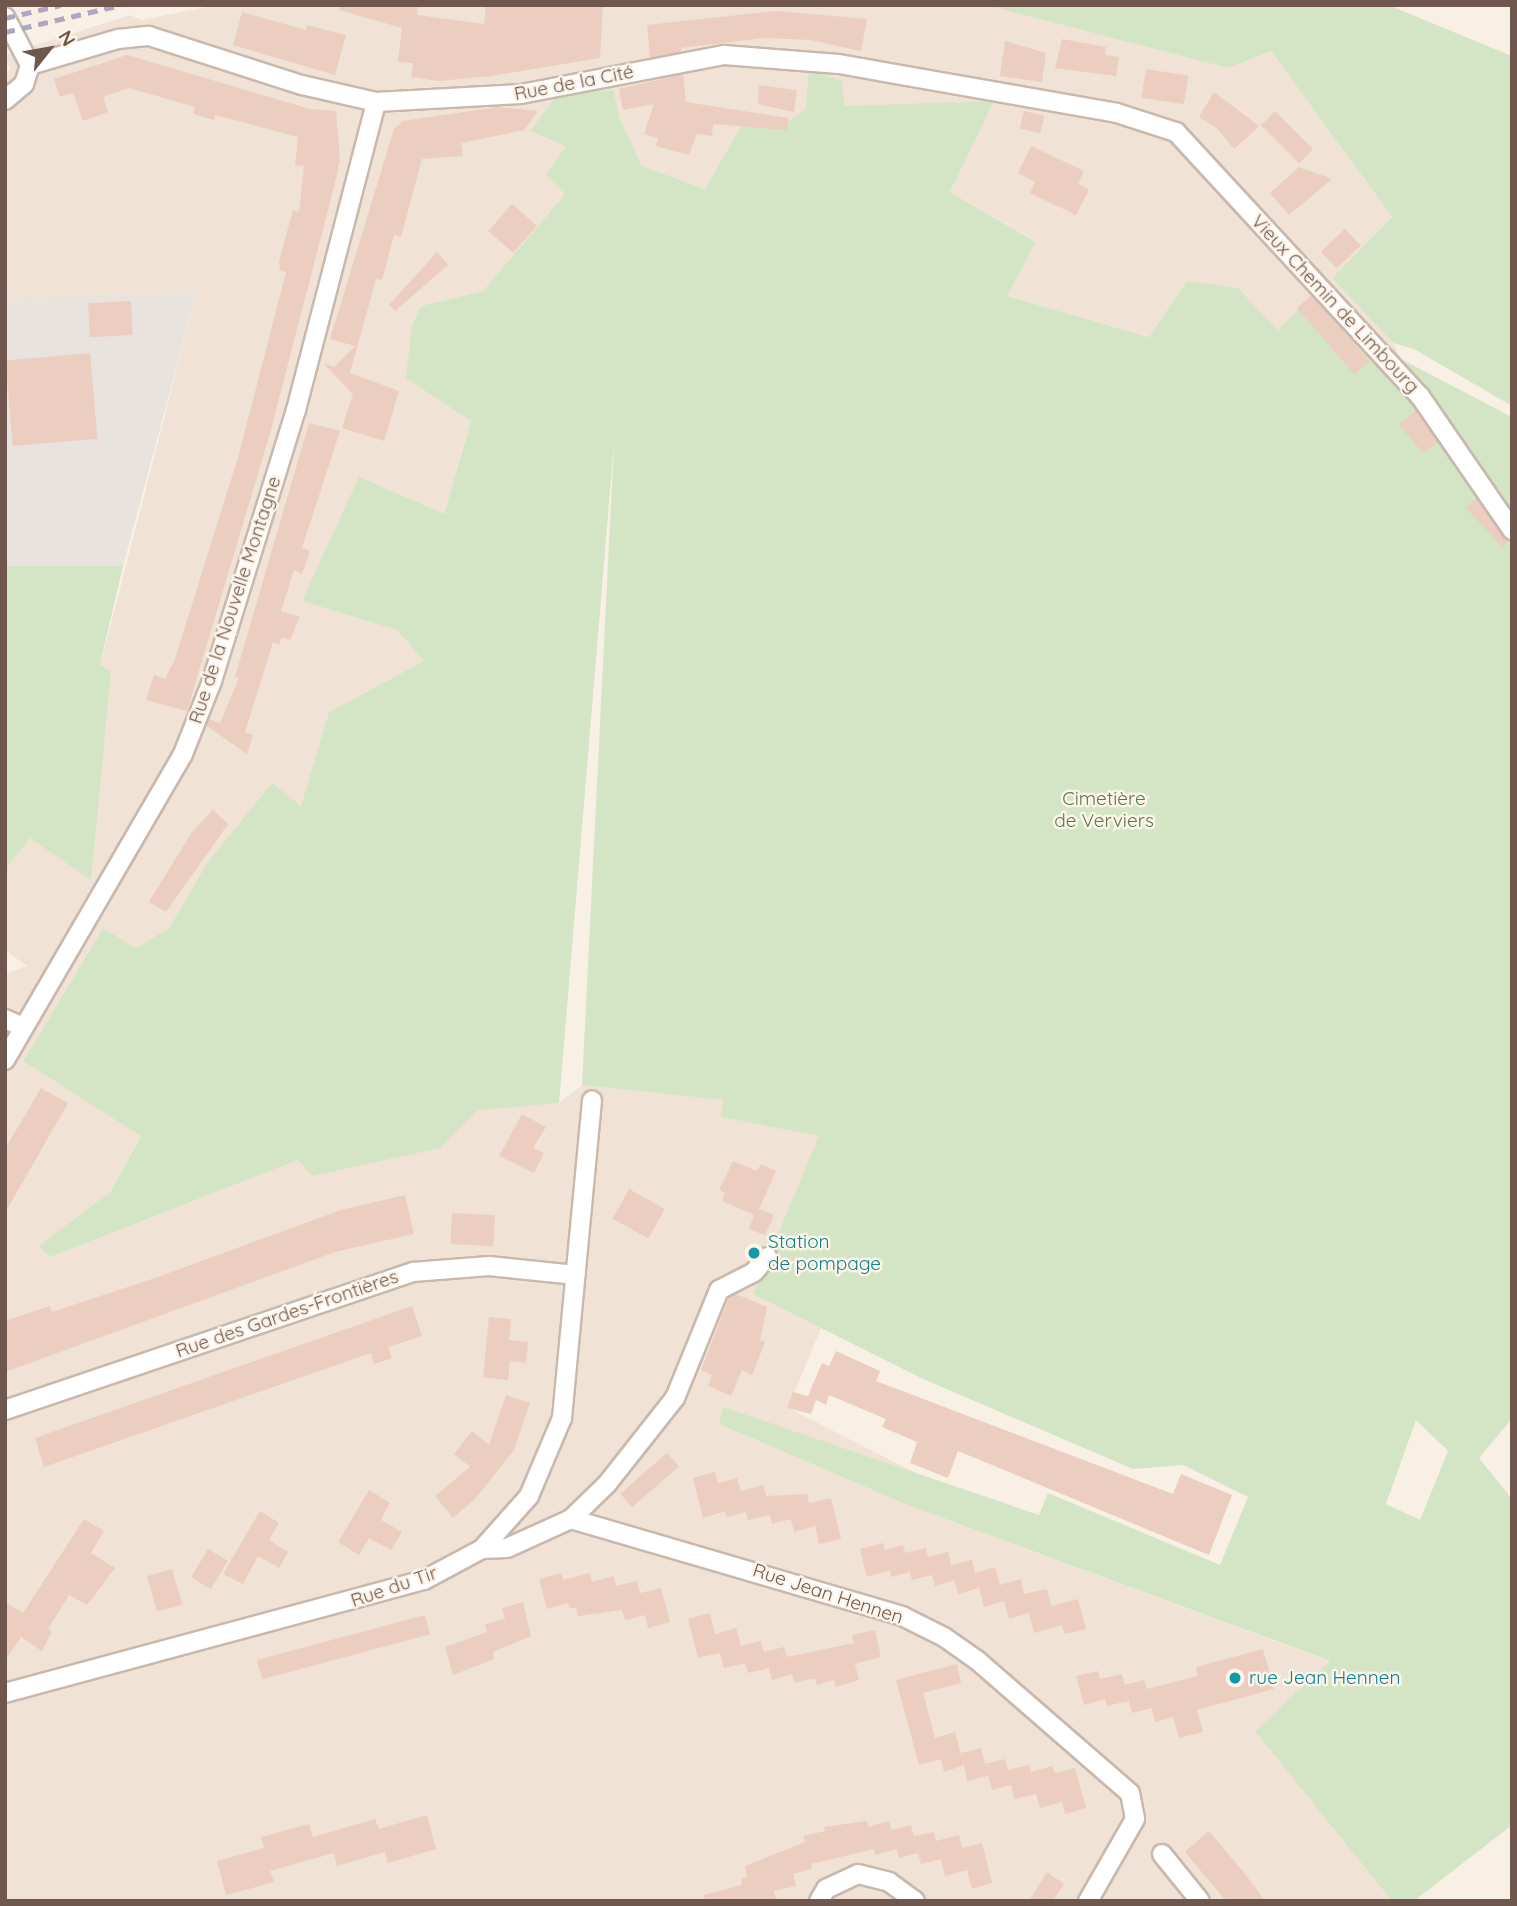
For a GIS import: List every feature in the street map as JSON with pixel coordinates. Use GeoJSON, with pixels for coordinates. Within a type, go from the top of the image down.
{"type":"FeatureCollection","features":[{"type":"Feature","properties":{"kind":"street"},"geometry":{"type":"LineString","coordinates":[[5,17],[30,65],[24,84],[5,100]]}},
{"type":"Feature","properties":{"kind":"street","name":"Rue de la Cité"},"geometry":{"type":"LineString","coordinates":[[30,65],[118,39],[149,36],[302,85],[376,102],[521,94],[724,55],[839,64],[1125,116]]}},
{"type":"Feature","properties":{"kind":"street","name":"Rue de la Nouvelle Montagne"},"geometry":{"type":"LineString","coordinates":[[5,1060],[183,754],[212,681],[296,410],[376,102]]}},
{"type":"Feature","properties":{"kind":"street","name":"Vieux Chemin de Limbourg"},"geometry":{"type":"LineString","coordinates":[[1125,116],[1176,132],[1420,396],[1512,530]]}},
{"type":"Feature","properties":{"kind":"street"},"geometry":{"type":"LineString","coordinates":[[5,1019],[23,1027]]}},
{"type":"Feature","properties":{"kind":"street","name":"Rue du Tir"},"geometry":{"type":"LineString","coordinates":[[5,1693],[412,1584],[482,1549],[529,1496],[562,1418],[592,1100]]}},
{"type":"Feature","properties":{"kind":"street"},"geometry":{"type":"LineString","coordinates":[[482,1549],[507,1548],[571,1520],[607,1484],[675,1398],[719,1290],[754,1272],[767,1257]]}},
{"type":"Feature","properties":{"kind":"street","name":"Rue des Gardes-Frontières"},"geometry":{"type":"LineString","coordinates":[[5,1410],[413,1272],[489,1266],[576,1275]]}},
{"type":"Feature","properties":{"kind":"street","name":"Rue Jean Hennen"},"geometry":{"type":"LineString","coordinates":[[571,1520],[853,1599],[944,1637],[978,1661],[1130,1793],[1135,1819],[1088,1901]]}},
{"type":"Feature","properties":{"kind":"street"},"geometry":{"type":"LineString","coordinates":[[1162,1854],[1199,1901]]}},
{"type":"Feature","properties":{"kind":"street"},"geometry":{"type":"LineString","coordinates":[[819,1901],[826,1889],[858,1874],[889,1882],[915,1901]]}},
{"type":"Feature","properties":{"kind":"shaded area"},"geometry":{"type":"Polygon","coordinates":[[[217,5],[985,5],[1228,68],[1271,51],[1392,217],[1332,278],[1393,343],[1401,359],[1385,369],[1300,307],[1278,330],[1238,288],[1150,337],[1007,296],[1036,241],[950,192],[993,101],[806,109],[782,126],[741,126],[705,189],[642,166],[621,121],[613,91],[567,146],[565,194],[483,291],[421,306],[406,378],[471,420],[444,514],[303,601],[397,630],[424,661],[329,712],[301,807],[273,784],[207,863],[169,928],[136,948],[103,928],[23,1061],[141,1135],[110,1192],[40,1246],[50,1257],[298,1160],[440,1148],[478,1109],[559,1103],[582,1085],[724,1100],[722,1117],[820,1136],[753,1294],[821,1328],[788,1408],[916,1473],[723,1408],[719,1424],[905,1504],[1331,1662],[1256,1731],[1392,1901],[5,1901],[5,974],[27,966],[5,950],[5,870],[30,837],[91,879],[100,666],[197,291],[5,299],[5,74],[10,69],[5,55],[130,15],[141,20],[217,5]]]}},
{"type":"Feature","properties":{"kind":"shaded area"},"geometry":{"type":"Polygon","coordinates":[[[197,291],[123,566],[5,566],[5,299],[197,291]]]}},
{"type":"Feature","properties":{"kind":"green space"},"geometry":{"type":"Polygon","coordinates":[[[985,5],[1388,5],[1512,56],[1512,406],[1414,349],[1393,343],[1332,278],[1392,217],[1271,51],[1228,68],[985,5]]]}},
{"type":"Feature","properties":{"kind":"green space","name":"Cimetière de Verviers"},"geometry":{"type":"Polygon","coordinates":[[[809,70],[842,81],[845,106],[994,101],[950,192],[1036,242],[1007,296],[1149,337],[1187,281],[1238,288],[1278,330],[1314,293],[1412,397],[1512,544],[1512,1419],[1479,1458],[1512,1499],[1512,1825],[1414,1901],[1392,1901],[1255,1731],[1330,1661],[905,1504],[719,1424],[723,1407],[1039,1515],[1048,1493],[1220,1565],[1248,1497],[1183,1465],[1133,1469],[921,1378],[753,1294],[819,1136],[721,1117],[723,1100],[582,1085],[614,443],[559,1103],[478,1110],[440,1148],[312,1176],[298,1160],[50,1257],[39,1246],[110,1192],[141,1136],[23,1061],[103,928],[136,948],[169,928],[207,863],[272,783],[301,806],[329,712],[424,661],[397,630],[302,601],[359,477],[444,514],[471,421],[406,378],[412,325],[421,306],[483,291],[565,194],[546,175],[566,146],[530,131],[558,94],[613,90],[621,121],[642,166],[705,189],[741,126],[782,126],[806,109],[809,70]],[[1416,1420],[1386,1504],[1420,1520],[1448,1451],[1416,1420]]]}},
{"type":"Feature","properties":{"kind":"green space"},"geometry":{"type":"Polygon","coordinates":[[[1401,359],[1512,417],[1512,516],[1401,359]]]}},
{"type":"Feature","properties":{"kind":"green space"},"geometry":{"type":"Polygon","coordinates":[[[5,566],[123,566],[100,665],[111,671],[91,880],[30,838],[5,870],[5,566]]]}},
{"type":"Feature","properties":{"kind":"building"},"geometry":{"type":"Polygon","coordinates":[[[340,5],[418,5],[417,15],[484,24],[486,5],[603,5],[600,58],[491,76],[438,81],[411,77],[413,63],[398,62],[402,28],[339,10],[340,5]]]}},
{"type":"Feature","properties":{"kind":"building"},"geometry":{"type":"Polygon","coordinates":[[[776,11],[867,19],[861,51],[811,40],[765,38],[681,48],[681,52],[650,58],[647,25],[776,11]]]}},
{"type":"Feature","properties":{"kind":"building"},"geometry":{"type":"Polygon","coordinates":[[[242,12],[306,30],[307,25],[346,35],[335,75],[233,45],[242,12]]]}},
{"type":"Feature","properties":{"kind":"building"},"geometry":{"type":"Polygon","coordinates":[[[1062,39],[1106,47],[1105,55],[1119,57],[1116,76],[1055,68],[1062,39]]]}},
{"type":"Feature","properties":{"kind":"building"},"geometry":{"type":"Polygon","coordinates":[[[1005,41],[1046,53],[1042,82],[1000,76],[1005,41]]]}},
{"type":"Feature","properties":{"kind":"building"},"geometry":{"type":"Polygon","coordinates":[[[127,55],[310,109],[336,111],[340,159],[335,183],[269,437],[187,711],[146,700],[154,675],[165,679],[175,659],[239,454],[286,272],[280,270],[279,261],[293,210],[299,212],[304,166],[295,165],[298,137],[215,115],[214,120],[193,114],[195,107],[129,88],[103,97],[108,112],[83,121],[73,93],[60,97],[54,79],[127,55]]]}},
{"type":"Feature","properties":{"kind":"building"},"geometry":{"type":"Polygon","coordinates":[[[1146,69],[1188,76],[1184,104],[1141,98],[1146,69]]]}},
{"type":"Feature","properties":{"kind":"building"},"geometry":{"type":"Polygon","coordinates":[[[683,74],[686,102],[788,118],[787,130],[713,124],[712,136],[697,134],[689,155],[656,146],[658,138],[644,134],[654,104],[623,110],[619,89],[683,74]]]}},
{"type":"Feature","properties":{"kind":"building"},"geometry":{"type":"Polygon","coordinates":[[[759,85],[797,90],[794,112],[758,104],[759,85]]]}},
{"type":"Feature","properties":{"kind":"building"},"geometry":{"type":"Polygon","coordinates":[[[1214,92],[1259,126],[1234,149],[1217,128],[1199,117],[1214,92]]]}},
{"type":"Feature","properties":{"kind":"building"},"geometry":{"type":"Polygon","coordinates":[[[498,107],[538,111],[524,130],[461,143],[463,156],[422,159],[401,237],[394,235],[382,280],[376,279],[350,373],[399,391],[384,441],[342,428],[353,394],[323,363],[334,367],[355,346],[330,339],[394,129],[403,121],[498,107]]]}},
{"type":"Feature","properties":{"kind":"building"},"geometry":{"type":"Polygon","coordinates":[[[1024,111],[1044,116],[1040,134],[1020,128],[1024,111]]]}},
{"type":"Feature","properties":{"kind":"building"},"geometry":{"type":"Polygon","coordinates":[[[1275,111],[1313,149],[1299,163],[1261,125],[1275,111]]]}},
{"type":"Feature","properties":{"kind":"building"},"geometry":{"type":"Polygon","coordinates":[[[1031,146],[1084,171],[1078,184],[1089,190],[1076,215],[1030,193],[1035,182],[1018,173],[1031,146]]]}},
{"type":"Feature","properties":{"kind":"building"},"geometry":{"type":"Polygon","coordinates":[[[1299,167],[1332,179],[1289,215],[1270,193],[1299,167]]]}},
{"type":"Feature","properties":{"kind":"building"},"geometry":{"type":"Polygon","coordinates":[[[512,204],[537,226],[513,253],[488,231],[512,204]]]}},
{"type":"Feature","properties":{"kind":"building"},"geometry":{"type":"Polygon","coordinates":[[[1345,229],[1361,246],[1337,268],[1321,252],[1345,229]]]}},
{"type":"Feature","properties":{"kind":"building"},"geometry":{"type":"Polygon","coordinates":[[[437,252],[448,265],[395,311],[389,305],[437,252]]]}},
{"type":"Feature","properties":{"kind":"building"},"geometry":{"type":"Polygon","coordinates":[[[1312,295],[1370,361],[1355,375],[1297,308],[1312,295]]]}},
{"type":"Feature","properties":{"kind":"building"},"geometry":{"type":"Polygon","coordinates":[[[131,301],[133,335],[90,337],[88,303],[131,301]]]}},
{"type":"Feature","properties":{"kind":"building"},"geometry":{"type":"Polygon","coordinates":[[[90,353],[97,439],[13,446],[5,360],[90,353]]]}},
{"type":"Feature","properties":{"kind":"building"},"geometry":{"type":"Polygon","coordinates":[[[1416,410],[1438,442],[1423,453],[1399,425],[1416,410]]]}},
{"type":"Feature","properties":{"kind":"building"},"geometry":{"type":"Polygon","coordinates":[[[309,423],[340,431],[302,548],[310,551],[302,574],[294,570],[281,611],[300,617],[290,640],[282,637],[279,645],[273,642],[245,732],[253,735],[247,754],[207,726],[209,719],[220,723],[239,678],[235,677],[309,423]]]}},
{"type":"Feature","properties":{"kind":"building"},"geometry":{"type":"Polygon","coordinates":[[[1477,498],[1509,541],[1502,547],[1465,507],[1477,498]]]}},
{"type":"Feature","properties":{"kind":"building"},"geometry":{"type":"Polygon","coordinates":[[[213,810],[228,824],[166,912],[149,902],[192,832],[213,810]]]}},
{"type":"Feature","properties":{"kind":"building"},"geometry":{"type":"Polygon","coordinates":[[[41,1088],[68,1103],[5,1213],[5,1149],[41,1088]]]}},
{"type":"Feature","properties":{"kind":"building"},"geometry":{"type":"Polygon","coordinates":[[[522,1114],[546,1127],[533,1148],[544,1153],[534,1173],[499,1156],[522,1114]]]}},
{"type":"Feature","properties":{"kind":"building"},"geometry":{"type":"Polygon","coordinates":[[[733,1161],[757,1171],[761,1164],[776,1171],[759,1209],[774,1215],[765,1235],[749,1229],[754,1215],[722,1201],[725,1193],[719,1190],[733,1161]]]}},
{"type":"Feature","properties":{"kind":"building"},"geometry":{"type":"Polygon","coordinates":[[[629,1189],[665,1209],[648,1239],[613,1219],[629,1189]]]}},
{"type":"Feature","properties":{"kind":"building"},"geometry":{"type":"Polygon","coordinates":[[[405,1195],[414,1234],[335,1252],[5,1372],[5,1321],[50,1306],[52,1312],[158,1277],[341,1210],[405,1195]]]}},
{"type":"Feature","properties":{"kind":"building"},"geometry":{"type":"Polygon","coordinates":[[[452,1213],[495,1215],[493,1246],[450,1244],[452,1213]]]}},
{"type":"Feature","properties":{"kind":"building"},"geometry":{"type":"Polygon","coordinates":[[[736,1294],[767,1307],[760,1340],[765,1342],[752,1375],[742,1370],[731,1396],[708,1386],[712,1375],[701,1370],[729,1298],[736,1294]]]}},
{"type":"Feature","properties":{"kind":"building"},"geometry":{"type":"Polygon","coordinates":[[[412,1306],[422,1336],[388,1347],[392,1358],[374,1364],[371,1353],[44,1467],[35,1438],[412,1306]]]}},
{"type":"Feature","properties":{"kind":"building"},"geometry":{"type":"Polygon","coordinates":[[[489,1317],[511,1319],[509,1340],[528,1342],[526,1363],[510,1361],[508,1380],[483,1377],[489,1317]]]}},
{"type":"Feature","properties":{"kind":"building"},"geometry":{"type":"Polygon","coordinates":[[[836,1351],[880,1371],[876,1381],[1173,1494],[1181,1474],[1232,1495],[1209,1555],[958,1451],[948,1478],[910,1463],[917,1442],[882,1427],[886,1419],[829,1395],[826,1405],[816,1400],[811,1414],[787,1408],[793,1392],[808,1396],[822,1363],[829,1366],[836,1351]]]}},
{"type":"Feature","properties":{"kind":"building"},"geometry":{"type":"Polygon","coordinates":[[[506,1395],[530,1403],[514,1450],[475,1499],[453,1518],[435,1496],[470,1467],[454,1454],[472,1431],[489,1445],[506,1395]]]}},
{"type":"Feature","properties":{"kind":"building"},"geometry":{"type":"Polygon","coordinates":[[[667,1453],[679,1467],[632,1507],[620,1494],[667,1453]]]}},
{"type":"Feature","properties":{"kind":"building"},"geometry":{"type":"Polygon","coordinates":[[[715,1472],[718,1483],[737,1478],[741,1491],[763,1485],[766,1496],[807,1494],[809,1503],[831,1498],[841,1539],[819,1544],[815,1526],[794,1532],[791,1519],[772,1524],[770,1515],[748,1520],[746,1512],[727,1517],[725,1511],[703,1518],[693,1478],[715,1472]]]}},
{"type":"Feature","properties":{"kind":"building"},"geometry":{"type":"Polygon","coordinates":[[[369,1490],[390,1503],[381,1520],[402,1532],[391,1550],[369,1538],[359,1555],[338,1542],[369,1490]]]}},
{"type":"Feature","properties":{"kind":"building"},"geometry":{"type":"Polygon","coordinates":[[[260,1511],[279,1523],[269,1540],[288,1552],[279,1568],[258,1556],[243,1584],[223,1574],[260,1511]]]}},
{"type":"Feature","properties":{"kind":"building"},"geometry":{"type":"Polygon","coordinates":[[[84,1519],[104,1531],[91,1553],[115,1568],[87,1605],[69,1595],[48,1629],[52,1631],[42,1651],[21,1637],[5,1661],[5,1602],[23,1613],[84,1519]]]}},
{"type":"Feature","properties":{"kind":"building"},"geometry":{"type":"Polygon","coordinates":[[[883,1543],[885,1550],[903,1545],[905,1553],[926,1548],[928,1557],[948,1552],[955,1580],[935,1586],[932,1575],[912,1580],[910,1572],[891,1577],[890,1570],[867,1577],[860,1549],[883,1543]]]}},
{"type":"Feature","properties":{"kind":"building"},"geometry":{"type":"Polygon","coordinates":[[[208,1549],[228,1561],[211,1589],[191,1577],[208,1549]]]}},
{"type":"Feature","properties":{"kind":"building"},"geometry":{"type":"Polygon","coordinates":[[[972,1560],[975,1573],[995,1567],[1000,1585],[1021,1579],[1024,1594],[1047,1589],[1051,1606],[1078,1599],[1086,1629],[1065,1634],[1062,1625],[1034,1633],[1029,1613],[1009,1619],[1004,1601],[984,1607],[978,1583],[979,1588],[958,1594],[951,1565],[972,1560]]]}},
{"type":"Feature","properties":{"kind":"building"},"geometry":{"type":"Polygon","coordinates":[[[172,1569],[182,1605],[157,1612],[147,1576],[172,1569]]]}},
{"type":"Feature","properties":{"kind":"building"},"geometry":{"type":"Polygon","coordinates":[[[561,1573],[563,1580],[590,1573],[592,1582],[614,1576],[616,1586],[637,1581],[640,1593],[661,1588],[670,1622],[648,1628],[645,1615],[625,1620],[622,1610],[578,1616],[576,1607],[570,1609],[568,1603],[547,1609],[539,1579],[561,1573]]]}},
{"type":"Feature","properties":{"kind":"building"},"geometry":{"type":"Polygon","coordinates":[[[523,1602],[531,1636],[493,1652],[494,1659],[453,1675],[445,1647],[487,1632],[485,1624],[505,1619],[502,1608],[523,1602]]]}},
{"type":"Feature","properties":{"kind":"building"},"geometry":{"type":"Polygon","coordinates":[[[710,1613],[715,1634],[736,1628],[741,1646],[761,1641],[764,1652],[784,1647],[787,1657],[854,1643],[852,1635],[875,1630],[881,1657],[855,1664],[859,1680],[836,1687],[834,1680],[817,1685],[815,1678],[794,1683],[792,1674],[772,1680],[769,1668],[748,1673],[745,1663],[724,1668],[720,1653],[698,1658],[688,1619],[710,1613]]]}},
{"type":"Feature","properties":{"kind":"building"},"geometry":{"type":"Polygon","coordinates":[[[425,1615],[430,1634],[262,1679],[257,1660],[425,1615]]]}},
{"type":"Feature","properties":{"kind":"building"},"geometry":{"type":"Polygon","coordinates":[[[1263,1649],[1274,1689],[1197,1710],[1203,1732],[1179,1738],[1173,1717],[1155,1722],[1152,1708],[1132,1713],[1124,1685],[1144,1680],[1147,1689],[1198,1676],[1196,1667],[1263,1649]]]}},
{"type":"Feature","properties":{"kind":"building"},"geometry":{"type":"Polygon","coordinates":[[[957,1664],[961,1683],[923,1693],[935,1738],[955,1732],[963,1762],[961,1753],[981,1748],[988,1776],[967,1781],[964,1765],[944,1772],[941,1759],[919,1765],[896,1680],[957,1664]]]}},
{"type":"Feature","properties":{"kind":"building"},"geometry":{"type":"Polygon","coordinates":[[[1098,1671],[1100,1679],[1122,1674],[1128,1701],[1107,1706],[1105,1699],[1084,1705],[1076,1676],[1098,1671]]]}},
{"type":"Feature","properties":{"kind":"building"},"geometry":{"type":"Polygon","coordinates":[[[1005,1759],[1010,1778],[1008,1770],[1029,1765],[1031,1772],[1052,1766],[1055,1773],[1075,1768],[1086,1808],[1065,1814],[1062,1802],[1040,1808],[1036,1794],[1014,1799],[1011,1785],[992,1790],[985,1764],[1005,1759]]]}},
{"type":"Feature","properties":{"kind":"building"},"geometry":{"type":"Polygon","coordinates":[[[427,1815],[436,1849],[388,1863],[385,1852],[337,1866],[334,1853],[270,1871],[274,1882],[226,1895],[217,1861],[264,1848],[261,1837],[309,1824],[313,1837],[375,1819],[379,1829],[427,1815]]]}},
{"type":"Feature","properties":{"kind":"building"},"geometry":{"type":"Polygon","coordinates":[[[867,1821],[868,1827],[889,1821],[892,1830],[911,1825],[914,1836],[934,1832],[936,1841],[959,1835],[962,1848],[982,1843],[992,1883],[972,1889],[967,1870],[945,1876],[941,1859],[921,1864],[918,1853],[899,1858],[897,1849],[875,1855],[874,1849],[811,1864],[812,1869],[793,1874],[796,1886],[774,1891],[777,1901],[705,1901],[704,1895],[742,1885],[741,1879],[747,1877],[745,1866],[805,1842],[803,1836],[825,1831],[824,1827],[867,1821]]]}},
{"type":"Feature","properties":{"kind":"building"},"geometry":{"type":"Polygon","coordinates":[[[1209,1831],[1265,1901],[1226,1901],[1185,1852],[1209,1831]]]}},
{"type":"Feature","properties":{"kind":"building"},"geometry":{"type":"Polygon","coordinates":[[[1047,1872],[1064,1884],[1053,1901],[1029,1901],[1047,1872]]]}},
{"type":"Feature","properties":{"kind":"railway"},"geometry":{"type":"LineString","coordinates":[[5,18],[61,5]]}},
{"type":"Feature","properties":{"kind":"railway"},"geometry":{"type":"LineString","coordinates":[[5,32],[121,5]]}},
{"type":"Feature","properties":{"kind":"place","name":"Station de pompage"},"geometry":{"type":"Point","coordinates":[754,1253]}},
{"type":"Feature","properties":{"kind":"place","name":"rue Jean Hennen"},"geometry":{"type":"Point","coordinates":[1235,1678]}}]}
